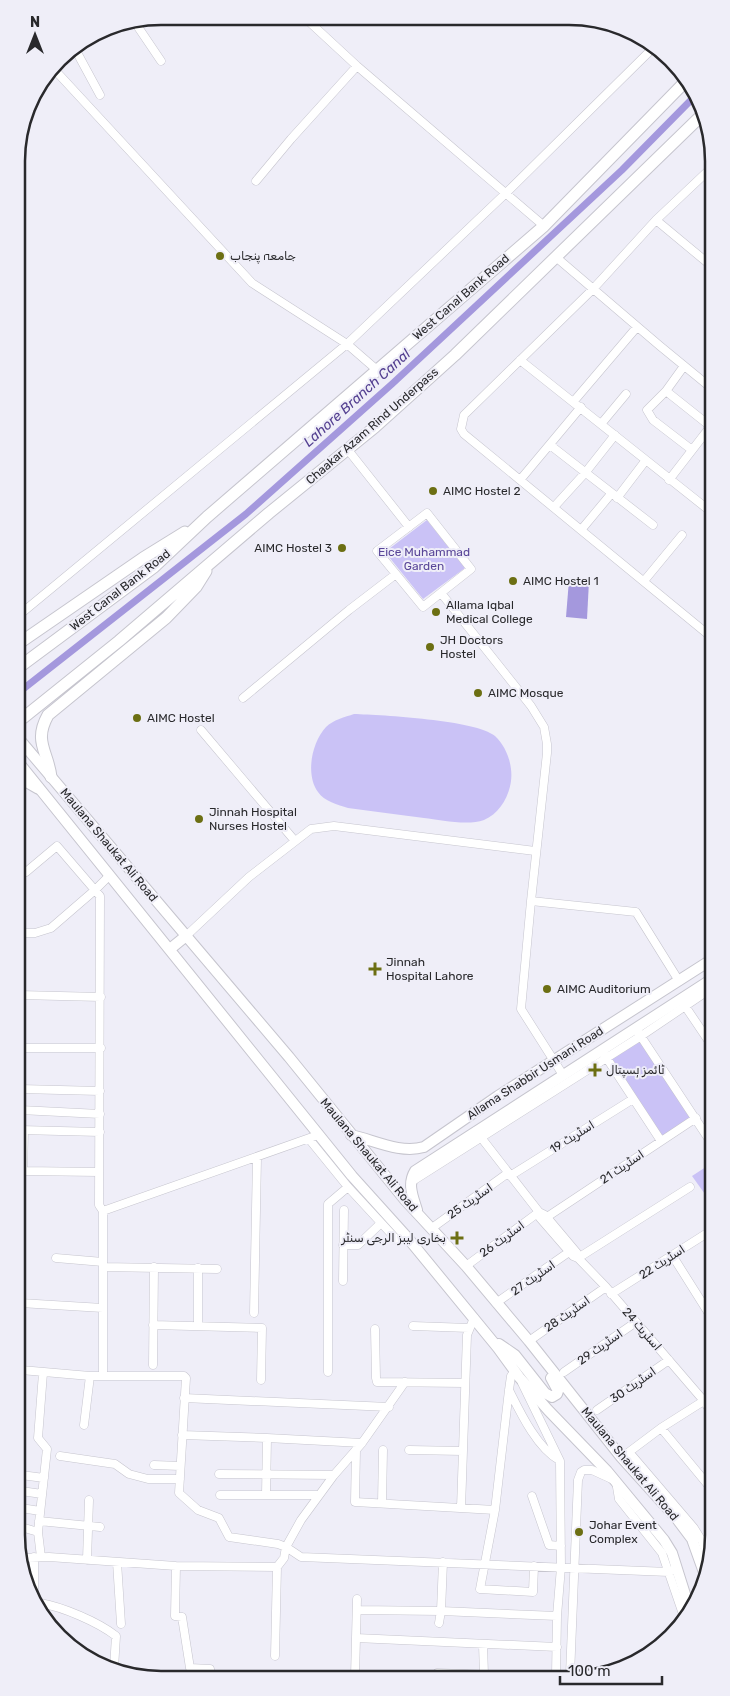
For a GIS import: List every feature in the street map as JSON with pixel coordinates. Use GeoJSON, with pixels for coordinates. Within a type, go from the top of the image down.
{"type":"FeatureCollection","features":[{"type":"Feature","properties":{"kind":"highway","name":"West Canal Bank Road"},"geometry":{"type":"LineString","coordinates":[[25,663],[154,567],[208,517],[544,226],[682,85]]}},
{"type":"Feature","properties":{"kind":"highway","name":"Chaakar Azam Rind Underpass"},"geometry":{"type":"LineString","coordinates":[[25,716],[118,641],[268,513],[348,450],[455,355],[698,119]]}},
{"type":"Feature","properties":{"kind":"highway"},"geometry":{"type":"LineString","coordinates":[[25,639],[143,558],[208,517]]}},
{"type":"Feature","properties":{"kind":"highway"},"geometry":{"type":"LineString","coordinates":[[51,777],[49,762],[41,742],[43,725],[48,715],[166,618],[196,587],[210,563]]}},
{"type":"Feature","properties":{"kind":"highway"},"geometry":{"type":"LineString","coordinates":[[25,781],[38,788]]}},
{"type":"Feature","properties":{"kind":"main road","name":"Maulana Shaukat Ali Road"},"geometry":{"type":"LineString","coordinates":[[25,747],[289,1057],[405,1200],[466,1266],[625,1455],[692,1539],[701,1565]]}},
{"type":"Feature","properties":{"kind":"main road","name":"Maulana Shaukat Ali Road"},"geometry":{"type":"LineString","coordinates":[[25,771],[170,949],[314,1137],[407,1237],[491,1339],[517,1374],[616,1482],[664,1540],[672,1553],[673,1570],[687,1602]]}},
{"type":"Feature","properties":{"kind":"main road"},"geometry":{"type":"LineString","coordinates":[[170,949],[186,936]]}},
{"type":"Feature","properties":{"kind":"main road","name":"Allama Shabbir Usmani Road"},"geometry":{"type":"LineString","coordinates":[[351,1135],[399,1147],[413,1149],[424,1147],[553,1060],[705,964]]}},
{"type":"Feature","properties":{"kind":"main road","name":"Allama Shabbir Usmani Road"},"geometry":{"type":"LineString","coordinates":[[418,1213],[411,1182],[415,1171],[478,1134],[563,1075],[604,1054],[682,1003],[705,985]]}},
{"type":"Feature","properties":{"kind":"main road"},"geometry":{"type":"LineString","coordinates":[[491,1339],[515,1355],[548,1396],[555,1396],[558,1392],[556,1386],[536,1355],[532,1345]]}},
{"type":"Feature","properties":{"kind":"street"},"geometry":{"type":"LineString","coordinates":[[313,25],[357,66],[544,226]]}},
{"type":"Feature","properties":{"kind":"street"},"geometry":{"type":"LineString","coordinates":[[138,27],[162,61]]}},
{"type":"Feature","properties":{"kind":"street"},"geometry":{"type":"LineString","coordinates":[[25,610],[347,344],[505,194],[650,51]]}},
{"type":"Feature","properties":{"kind":"street"},"geometry":{"type":"LineString","coordinates":[[78,53],[100,95]]}},
{"type":"Feature","properties":{"kind":"street"},"geometry":{"type":"LineString","coordinates":[[256,181],[357,66]]}},
{"type":"Feature","properties":{"kind":"street"},"geometry":{"type":"LineString","coordinates":[[58,73],[252,283],[347,344],[377,370]]}},
{"type":"Feature","properties":{"kind":"street"},"geometry":{"type":"LineString","coordinates":[[705,174],[656,220],[593,289],[464,415],[461,422],[461,429],[464,434],[705,629]]}},
{"type":"Feature","properties":{"kind":"street"},"geometry":{"type":"LineString","coordinates":[[656,220],[705,261]]}},
{"type":"Feature","properties":{"kind":"street"},"geometry":{"type":"LineString","coordinates":[[557,258],[705,383]]}},
{"type":"Feature","properties":{"kind":"street"},"geometry":{"type":"LineString","coordinates":[[574,401],[637,327]]}},
{"type":"Feature","properties":{"kind":"street"},"geometry":{"type":"LineString","coordinates":[[520,360],[574,401],[705,507]]}},
{"type":"Feature","properties":{"kind":"street"},"geometry":{"type":"LineString","coordinates":[[684,366],[666,391],[646,410],[653,420],[692,450]]}},
{"type":"Feature","properties":{"kind":"street"},"geometry":{"type":"LineString","coordinates":[[666,391],[705,422]]}},
{"type":"Feature","properties":{"kind":"street"},"geometry":{"type":"LineString","coordinates":[[601,424],[626,394]]}},
{"type":"Feature","properties":{"kind":"street"},"geometry":{"type":"LineString","coordinates":[[520,480],[581,407]]}},
{"type":"Feature","properties":{"kind":"street"},"geometry":{"type":"LineString","coordinates":[[670,480],[705,433]]}},
{"type":"Feature","properties":{"kind":"street"},"geometry":{"type":"LineString","coordinates":[[554,508],[615,435]]}},
{"type":"Feature","properties":{"kind":"street"},"geometry":{"type":"LineString","coordinates":[[550,445],[652,525]]}},
{"type":"Feature","properties":{"kind":"street"},"geometry":{"type":"LineString","coordinates":[[348,450],[409,527]]}},
{"type":"Feature","properties":{"kind":"street"},"geometry":{"type":"LineString","coordinates":[[581,530],[646,460]]}},
{"type":"Feature","properties":{"kind":"street"},"geometry":{"type":"LineString","coordinates":[[427,513],[471,569],[423,607],[378,551],[409,527],[427,513]]}},
{"type":"Feature","properties":{"kind":"street"},"geometry":{"type":"LineString","coordinates":[[644,581],[682,535]]}},
{"type":"Feature","properties":{"kind":"street"},"geometry":{"type":"LineString","coordinates":[[243,698],[349,610],[396,574]]}},
{"type":"Feature","properties":{"kind":"street"},"geometry":{"type":"LineString","coordinates":[[441,593],[530,706],[544,727],[547,753],[530,900],[521,1009],[563,1075]]}},
{"type":"Feature","properties":{"kind":"street"},"geometry":{"type":"LineString","coordinates":[[200,730],[295,841]]}},
{"type":"Feature","properties":{"kind":"street"},"geometry":{"type":"LineString","coordinates":[[186,936],[249,877],[311,829],[334,826],[536,851]]}},
{"type":"Feature","properties":{"kind":"street"},"geometry":{"type":"LineString","coordinates":[[25,872],[57,846],[100,896],[99,1204],[103,1211],[103,1376]]}},
{"type":"Feature","properties":{"kind":"street"},"geometry":{"type":"LineString","coordinates":[[25,933],[36,933],[51,928],[110,875]]}},
{"type":"Feature","properties":{"kind":"street"},"geometry":{"type":"LineString","coordinates":[[530,900],[636,912],[678,981]]}},
{"type":"Feature","properties":{"kind":"street"},"geometry":{"type":"LineString","coordinates":[[705,992],[682,1003],[705,1036]]}},
{"type":"Feature","properties":{"kind":"street"},"geometry":{"type":"LineString","coordinates":[[25,995],[101,997]]}},
{"type":"Feature","properties":{"kind":"street"},"geometry":{"type":"LineString","coordinates":[[638,1032],[705,1133]]}},
{"type":"Feature","properties":{"kind":"street"},"geometry":{"type":"LineString","coordinates":[[25,1048],[101,1048]]}},
{"type":"Feature","properties":{"kind":"street"},"geometry":{"type":"LineString","coordinates":[[478,1134],[604,1054],[662,1141]]}},
{"type":"Feature","properties":{"kind":"street"},"geometry":{"type":"LineString","coordinates":[[25,1089],[100,1091]]}},
{"type":"Feature","properties":{"kind":"street","name":"اسٹریٹ 19"},"geometry":{"type":"LineString","coordinates":[[509,1175],[633,1099]]}},
{"type":"Feature","properties":{"kind":"street"},"geometry":{"type":"LineString","coordinates":[[25,1110],[100,1114]]}},
{"type":"Feature","properties":{"kind":"street","name":"اسٹریٹ 21"},"geometry":{"type":"LineString","coordinates":[[547,1217],[696,1118]]}},
{"type":"Feature","properties":{"kind":"street"},"geometry":{"type":"LineString","coordinates":[[25,1130],[100,1132]]}},
{"type":"Feature","properties":{"kind":"street","name":"اسٹریٹ 24"},"geometry":{"type":"LineString","coordinates":[[478,1134],[539,1212],[547,1217],[577,1253],[578,1258]]}},
{"type":"Feature","properties":{"kind":"street"},"geometry":{"type":"LineString","coordinates":[[103,1211],[314,1137],[348,1187],[380,1224],[396,1239],[407,1237]]}},
{"type":"Feature","properties":{"kind":"street"},"geometry":{"type":"LineString","coordinates":[[254,1313],[257,1158]]}},
{"type":"Feature","properties":{"kind":"street"},"geometry":{"type":"LineString","coordinates":[[25,1172],[99,1172]]}},
{"type":"Feature","properties":{"kind":"street","name":"اسٹریٹ 25"},"geometry":{"type":"LineString","coordinates":[[432,1228],[509,1175]]}},
{"type":"Feature","properties":{"kind":"street"},"geometry":{"type":"LineString","coordinates":[[328,1372],[328,1204],[348,1187]]}},
{"type":"Feature","properties":{"kind":"street"},"geometry":{"type":"LineString","coordinates":[[578,1258],[690,1187]]}},
{"type":"Feature","properties":{"kind":"street"},"geometry":{"type":"LineString","coordinates":[[343,1281],[344,1210]]}},
{"type":"Feature","properties":{"kind":"street","name":"اسٹریٹ 24"},"geometry":{"type":"LineString","coordinates":[[539,1212],[540,1218],[572,1256],[578,1258],[606,1287],[704,1402]]}},
{"type":"Feature","properties":{"kind":"street","name":"اسٹریٹ 26"},"geometry":{"type":"LineString","coordinates":[[466,1266],[539,1212]]}},
{"type":"Feature","properties":{"kind":"street"},"geometry":{"type":"LineString","coordinates":[[343,1246],[358,1245],[380,1224]]}},
{"type":"Feature","properties":{"kind":"street","name":"اسٹریٹ 22"},"geometry":{"type":"LineString","coordinates":[[612,1294],[705,1235]]}},
{"type":"Feature","properties":{"kind":"street","name":"اسٹریٹ 27"},"geometry":{"type":"LineString","coordinates":[[496,1303],[569,1252]]}},
{"type":"Feature","properties":{"kind":"street"},"geometry":{"type":"LineString","coordinates":[[672,1256],[705,1308]]}},
{"type":"Feature","properties":{"kind":"street"},"geometry":{"type":"LineString","coordinates":[[56,1258],[103,1265],[217,1269]]}},
{"type":"Feature","properties":{"kind":"street"},"geometry":{"type":"LineString","coordinates":[[153,1365],[154,1268]]}},
{"type":"Feature","properties":{"kind":"street"},"geometry":{"type":"LineString","coordinates":[[198,1268],[198,1326]]}},
{"type":"Feature","properties":{"kind":"street","name":"اسٹریٹ 28"},"geometry":{"type":"LineString","coordinates":[[532,1345],[606,1287]]}},
{"type":"Feature","properties":{"kind":"street"},"geometry":{"type":"LineString","coordinates":[[25,1303],[103,1308]]}},
{"type":"Feature","properties":{"kind":"street"},"geometry":{"type":"LineString","coordinates":[[461,1508],[465,1383],[469,1328],[474,1318]]}},
{"type":"Feature","properties":{"kind":"street","name":"اسٹریٹ 29"},"geometry":{"type":"LineString","coordinates":[[564,1372],[636,1322]]}},
{"type":"Feature","properties":{"kind":"street"},"geometry":{"type":"LineString","coordinates":[[153,1325],[262,1328],[261,1380]]}},
{"type":"Feature","properties":{"kind":"street"},"geometry":{"type":"LineString","coordinates":[[413,1326],[469,1328]]}},
{"type":"Feature","properties":{"kind":"street"},"geometry":{"type":"LineString","coordinates":[[374,1329],[377,1382],[465,1383]]}},
{"type":"Feature","properties":{"kind":"street","name":"اسٹریٹ 30"},"geometry":{"type":"LineString","coordinates":[[597,1410],[669,1360]]}},
{"type":"Feature","properties":{"kind":"street"},"geometry":{"type":"LineString","coordinates":[[25,1371],[90,1376],[181,1375],[186,1378],[179,1493],[198,1510],[218,1518],[229,1537],[278,1544],[301,1557],[673,1570],[683,1610]]}},
{"type":"Feature","properties":{"kind":"street"},"geometry":{"type":"LineString","coordinates":[[34,1584],[47,1449],[38,1438],[43,1373]]}},
{"type":"Feature","properties":{"kind":"street"},"geometry":{"type":"LineString","coordinates":[[534,1566],[533,1592],[480,1589],[495,1510],[511,1376],[517,1374],[560,1461],[561,1567],[557,1616],[556,1671]]}},
{"type":"Feature","properties":{"kind":"street"},"geometry":{"type":"LineString","coordinates":[[84,1425],[90,1376]]}},
{"type":"Feature","properties":{"kind":"street"},"geometry":{"type":"LineString","coordinates":[[275,1656],[277,1567],[284,1558],[286,1548],[301,1520],[334,1475],[362,1443],[405,1382]]}},
{"type":"Feature","properties":{"kind":"street"},"geometry":{"type":"LineString","coordinates":[[509,1390],[541,1444],[550,1456],[560,1461]]}},
{"type":"Feature","properties":{"kind":"street"},"geometry":{"type":"LineString","coordinates":[[184,1398],[389,1407]]}},
{"type":"Feature","properties":{"kind":"street"},"geometry":{"type":"LineString","coordinates":[[704,1402],[661,1428],[625,1455],[694,1528],[704,1548]]}},
{"type":"Feature","properties":{"kind":"street"},"geometry":{"type":"LineString","coordinates":[[661,1428],[705,1481]]}},
{"type":"Feature","properties":{"kind":"street"},"geometry":{"type":"LineString","coordinates":[[182,1435],[362,1443]]}},
{"type":"Feature","properties":{"kind":"street"},"geometry":{"type":"LineString","coordinates":[[266,1438],[266,1495]]}},
{"type":"Feature","properties":{"kind":"street"},"geometry":{"type":"LineString","coordinates":[[356,1450],[355,1502],[495,1510]]}},
{"type":"Feature","properties":{"kind":"street"},"geometry":{"type":"LineString","coordinates":[[382,1503],[383,1450]]}},
{"type":"Feature","properties":{"kind":"street"},"geometry":{"type":"LineString","coordinates":[[409,1450],[463,1451]]}},
{"type":"Feature","properties":{"kind":"street"},"geometry":{"type":"LineString","coordinates":[[60,1456],[115,1464],[129,1474],[148,1479],[180,1478]]}},
{"type":"Feature","properties":{"kind":"street"},"geometry":{"type":"LineString","coordinates":[[154,1465],[180,1466]]}},
{"type":"Feature","properties":{"kind":"street"},"geometry":{"type":"LineString","coordinates":[[570,1671],[578,1480],[581,1472],[592,1470],[616,1482]]}},
{"type":"Feature","properties":{"kind":"street"},"geometry":{"type":"LineString","coordinates":[[219,1474],[334,1475]]}},
{"type":"Feature","properties":{"kind":"street"},"geometry":{"type":"LineString","coordinates":[[25,1475],[44,1478]]}},
{"type":"Feature","properties":{"kind":"street"},"geometry":{"type":"LineString","coordinates":[[25,1492],[42,1494]]}},
{"type":"Feature","properties":{"kind":"street"},"geometry":{"type":"LineString","coordinates":[[220,1495],[319,1496]]}},
{"type":"Feature","properties":{"kind":"street"},"geometry":{"type":"LineString","coordinates":[[532,1496],[549,1545],[561,1546]]}},
{"type":"Feature","properties":{"kind":"street"},"geometry":{"type":"LineString","coordinates":[[87,1560],[89,1500]]}},
{"type":"Feature","properties":{"kind":"street"},"geometry":{"type":"LineString","coordinates":[[25,1508],[40,1510]]}},
{"type":"Feature","properties":{"kind":"street"},"geometry":{"type":"LineString","coordinates":[[39,1521],[100,1527]]}},
{"type":"Feature","properties":{"kind":"street"},"geometry":{"type":"LineString","coordinates":[[25,1528],[38,1532]]}},
{"type":"Feature","properties":{"kind":"street"},"geometry":{"type":"LineString","coordinates":[[27,1558],[176,1566],[277,1567]]}},
{"type":"Feature","properties":{"kind":"street"},"geometry":{"type":"LineString","coordinates":[[117,1562],[121,1624]]}},
{"type":"Feature","properties":{"kind":"street"},"geometry":{"type":"LineString","coordinates":[[439,1623],[443,1562]]}},
{"type":"Feature","properties":{"kind":"street"},"geometry":{"type":"LineString","coordinates":[[176,1566],[175,1616],[182,1617],[190,1668],[210,1669],[210,1671]]}},
{"type":"Feature","properties":{"kind":"street"},"geometry":{"type":"LineString","coordinates":[[355,1671],[357,1599]]}},
{"type":"Feature","properties":{"kind":"street"},"geometry":{"type":"LineString","coordinates":[[43,1604],[71,1612],[116,1636],[114,1662]]}},
{"type":"Feature","properties":{"kind":"street"},"geometry":{"type":"LineString","coordinates":[[357,1610],[441,1611],[557,1616]]}},
{"type":"Feature","properties":{"kind":"street"},"geometry":{"type":"LineString","coordinates":[[356,1638],[557,1647]]}},
{"type":"Feature","properties":{"kind":"street"},"geometry":{"type":"LineString","coordinates":[[482,1671],[483,1644]]}},
{"type":"Feature","properties":{"kind":"green space","name":"Eice Muhammad Garden"},"geometry":{"type":"Polygon","coordinates":[[[427,520],[465,568],[423,599],[385,552],[427,520]]]}},
{"type":"Feature","properties":{"kind":"green space"},"geometry":{"type":"Polygon","coordinates":[[[354,714],[449,722],[469,726],[495,736],[506,751],[511,769],[510,787],[506,799],[494,814],[484,820],[462,823],[348,808],[327,800],[318,792],[314,785],[311,767],[314,749],[321,733],[326,727],[354,714]]]}},
{"type":"Feature","properties":{"kind":"green space"},"geometry":{"type":"Polygon","coordinates":[[[641,1039],[693,1118],[662,1137],[610,1058],[641,1039]]]}},
{"type":"Feature","properties":{"kind":"green space"},"geometry":{"type":"Polygon","coordinates":[[[705,1168],[705,1194],[692,1176],[705,1168]]]}},
{"type":"Feature","properties":{"kind":"shaded area"},"geometry":{"type":"Polygon","coordinates":[[[569,580],[589,581],[587,619],[566,617],[569,580]]]}},
{"type":"Feature","properties":{"kind":"waterway","name":"Lahore Branch Canal"},"geometry":{"type":"LineString","coordinates":[[25,688],[246,514],[392,384],[622,170],[691,100]]}},
{"type":"Feature","properties":{"kind":"place","name":"جامعہ پنجاب"},"geometry":{"type":"Point","coordinates":[220,256]}},
{"type":"Feature","properties":{"kind":"place","name":"AIMC Hostel 2"},"geometry":{"type":"Point","coordinates":[433,491]}},
{"type":"Feature","properties":{"kind":"place","name":"AIMC Hostel 3"},"geometry":{"type":"Point","coordinates":[342,548]}},
{"type":"Feature","properties":{"kind":"place","name":"AIMC Hostel 1"},"geometry":{"type":"Point","coordinates":[513,581]}},
{"type":"Feature","properties":{"kind":"place","name":"Allama Iqbal Medical College"},"geometry":{"type":"Point","coordinates":[436,612]}},
{"type":"Feature","properties":{"kind":"place","name":"JH Doctors Hostel"},"geometry":{"type":"Point","coordinates":[430,647]}},
{"type":"Feature","properties":{"kind":"place","name":"AIMC Mosque"},"geometry":{"type":"Point","coordinates":[478,693]}},
{"type":"Feature","properties":{"kind":"place","name":"AIMC Hostel"},"geometry":{"type":"Point","coordinates":[137,718]}},
{"type":"Feature","properties":{"kind":"place","name":"Jinnah Hospital Nurses Hostel"},"geometry":{"type":"Point","coordinates":[199,819]}},
{"type":"Feature","properties":{"kind":"place","name":"Jinnah Hospital Lahore"},"geometry":{"type":"Point","coordinates":[375,969]}},
{"type":"Feature","properties":{"kind":"place","name":"AIMC Auditorium"},"geometry":{"type":"Point","coordinates":[547,989]}},
{"type":"Feature","properties":{"kind":"place","name":"ٹائمز ہسپتال"},"geometry":{"type":"Point","coordinates":[595,1070]}},
{"type":"Feature","properties":{"kind":"place","name":"بخاری لیبز الرجی سنٹر"},"geometry":{"type":"Point","coordinates":[457,1238]}},
{"type":"Feature","properties":{"kind":"place","name":"Johar Event Complex"},"geometry":{"type":"Point","coordinates":[579,1532]}}]}
